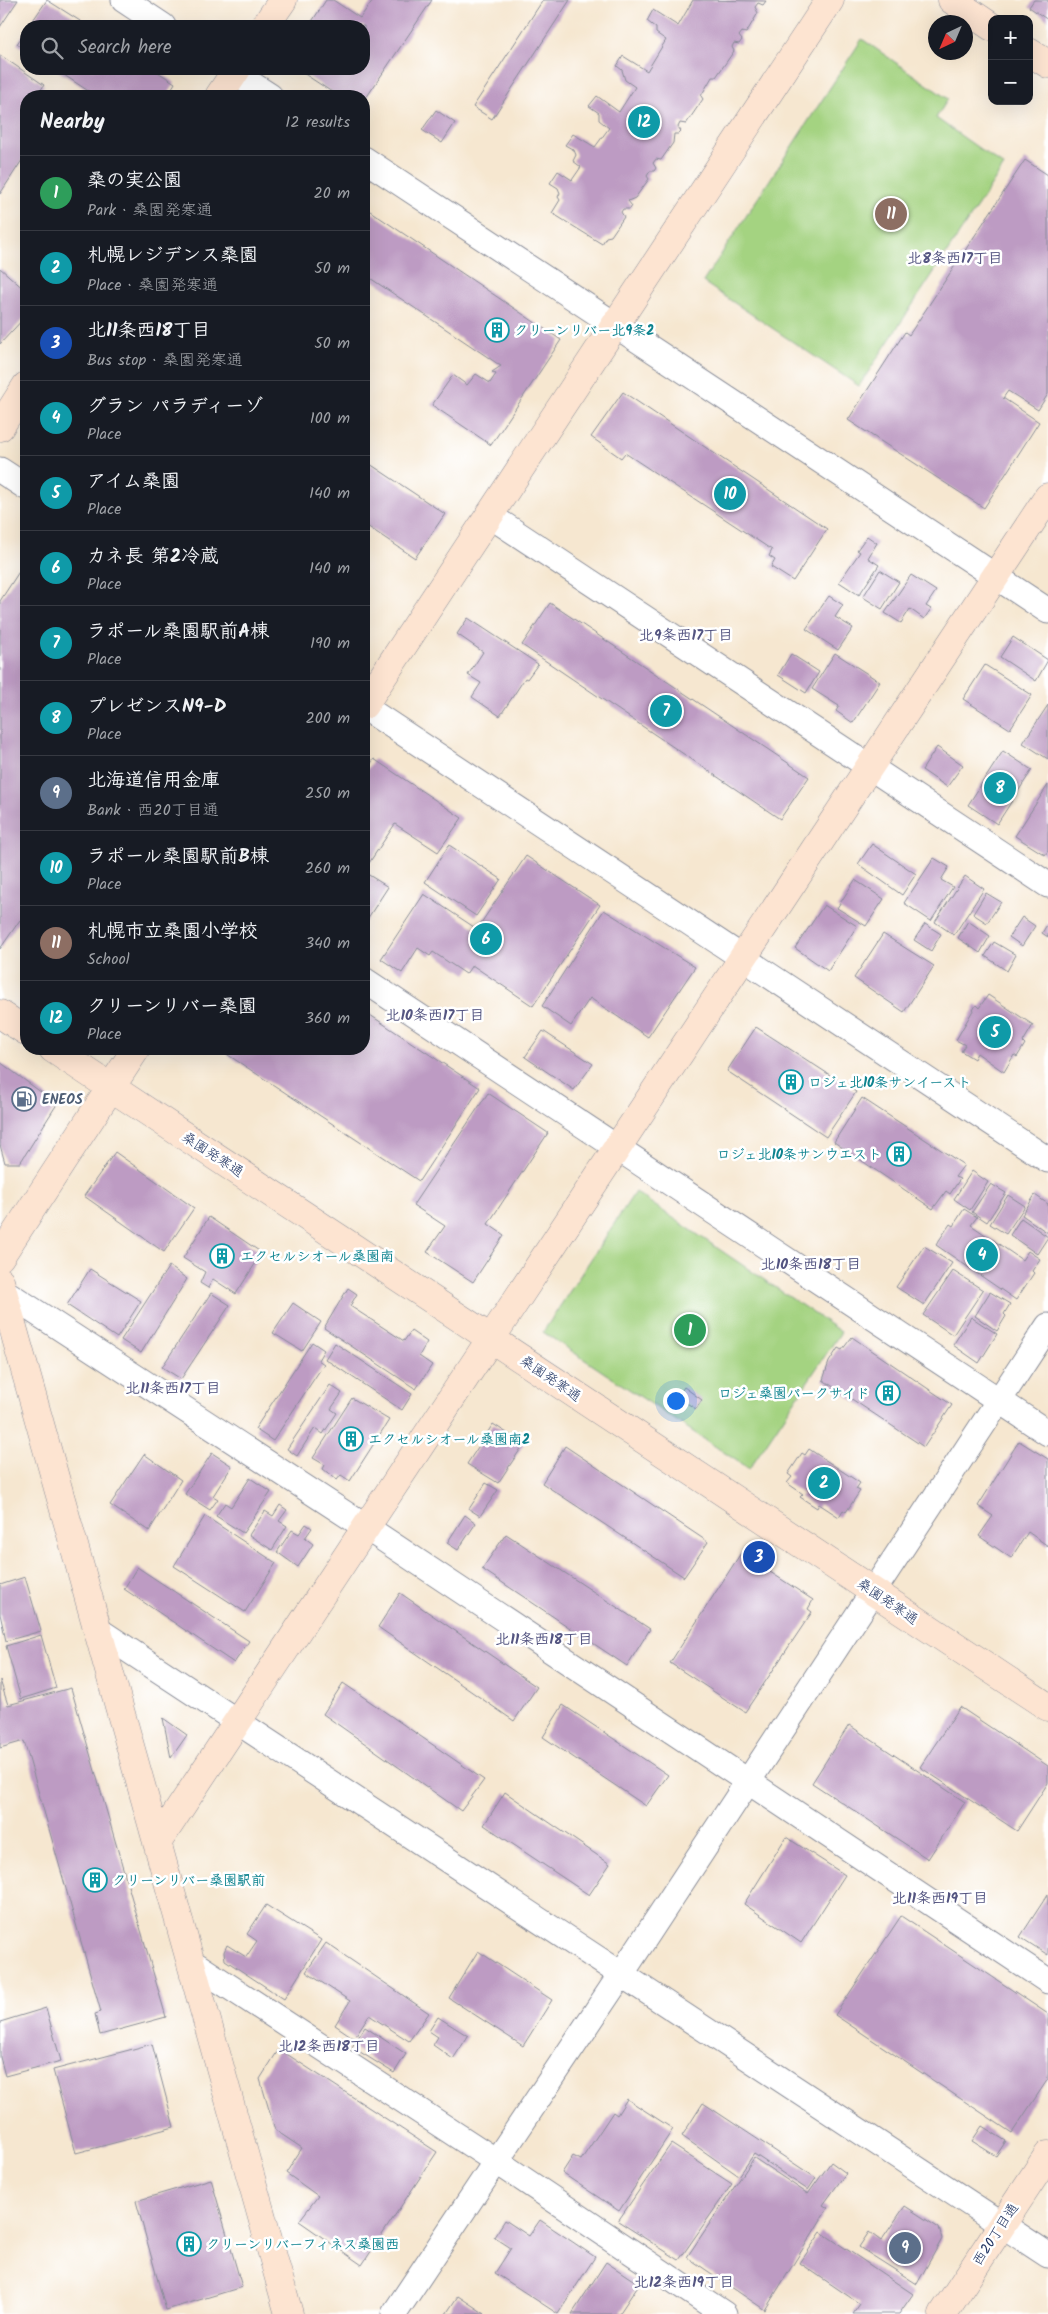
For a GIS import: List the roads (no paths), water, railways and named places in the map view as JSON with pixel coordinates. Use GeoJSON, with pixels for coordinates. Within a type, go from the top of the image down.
{"type":"FeatureCollection","features":[{"type":"Feature","properties":{"kind":"street"},"geometry":{"type":"LineString","coordinates":[[124,0],[154,20]]}},
{"type":"Feature","properties":{"kind":"street"},"geometry":{"type":"LineString","coordinates":[[269,20],[282,0]]}},
{"type":"Feature","properties":{"kind":"street"},"geometry":{"type":"LineString","coordinates":[[370,697],[830,0]]}},
{"type":"Feature","properties":{"kind":"street"},"geometry":{"type":"LineString","coordinates":[[952,0],[988,24]]}},
{"type":"Feature","properties":{"kind":"street"},"geometry":{"type":"LineString","coordinates":[[1033,55],[1048,64]]}},
{"type":"Feature","properties":{"kind":"street"},"geometry":{"type":"LineString","coordinates":[[222,90],[230,75]]}},
{"type":"Feature","properties":{"kind":"street"},"geometry":{"type":"LineString","coordinates":[[240,75],[261,90]]}},
{"type":"Feature","properties":{"kind":"street"},"geometry":{"type":"LineString","coordinates":[[370,163],[1048,611]]}},
{"type":"Feature","properties":{"kind":"street"},"geometry":{"type":"LineString","coordinates":[[0,427],[20,395]]}},
{"type":"Feature","properties":{"kind":"street"},"geometry":{"type":"LineString","coordinates":[[0,470],[20,483]]}},
{"type":"Feature","properties":{"kind":"street"},"geometry":{"type":"LineString","coordinates":[[157,1843],[1048,498]]}},
{"type":"Feature","properties":{"kind":"street"},"geometry":{"type":"LineString","coordinates":[[489,515],[1048,885]]}},
{"type":"Feature","properties":{"kind":"street"},"geometry":{"type":"LineString","coordinates":[[370,710],[1048,1160]]}},
{"type":"Feature","properties":{"kind":"street"},"geometry":{"type":"LineString","coordinates":[[370,984],[1048,1433]]}},
{"type":"Feature","properties":{"kind":"street"},"geometry":{"type":"LineString","coordinates":[[0,1014],[20,1027]]}},
{"type":"Feature","properties":{"kind":"street","name":"桑園発寒通"},"geometry":{"type":"LineString","coordinates":[[62,1055],[1048,1707]]}},
{"type":"Feature","properties":{"kind":"street"},"geometry":{"type":"LineString","coordinates":[[0,1257],[132,1055]]}},
{"type":"Feature","properties":{"kind":"street"},"geometry":{"type":"LineString","coordinates":[[1,1285],[1048,1981]]}},
{"type":"Feature","properties":{"kind":"street"},"geometry":{"type":"LineString","coordinates":[[1,1285],[289,2314]]}},
{"type":"Feature","properties":{"kind":"street"},"geometry":{"type":"LineString","coordinates":[[394,2314],[622,1973],[1048,1326]]}},
{"type":"Feature","properties":{"kind":"street"},"geometry":{"type":"LineString","coordinates":[[98,1630],[1048,2255]]}},
{"type":"Feature","properties":{"kind":"street"},"geometry":{"type":"LineString","coordinates":[[190,1961],[496,2161],[724,2314]]}},
{"type":"Feature","properties":{"kind":"street","name":"西20丁目通"},"geometry":{"type":"LineString","coordinates":[[943,2314],[1048,2155]]}},
{"type":"Feature","properties":{"kind":"place","name":"クリーンリバー桑園"},"geometry":{"type":"Point","coordinates":[644,122]}},
{"type":"Feature","properties":{"kind":"place","name":"札幌市立桑園小学校"},"geometry":{"type":"Point","coordinates":[891,214]}},
{"type":"Feature","properties":{"kind":"place","name":"クリーンリバー北9条2"},"geometry":{"type":"Point","coordinates":[497,330]}},
{"type":"Feature","properties":{"kind":"place","name":"ラポール桑園駅前B棟"},"geometry":{"type":"Point","coordinates":[730,494]}},
{"type":"Feature","properties":{"kind":"place","name":"ラポール桑園駅前A棟"},"geometry":{"type":"Point","coordinates":[666,711]}},
{"type":"Feature","properties":{"kind":"place","name":"プレゼンスN9-D"},"geometry":{"type":"Point","coordinates":[1000,788]}},
{"type":"Feature","properties":{"kind":"place","name":"カネ長 第2冷蔵"},"geometry":{"type":"Point","coordinates":[486,939]}},
{"type":"Feature","properties":{"kind":"place","name":"アイム桑園"},"geometry":{"type":"Point","coordinates":[995,1032]}},
{"type":"Feature","properties":{"kind":"place","name":"ロジェ北10条サンイースト"},"geometry":{"type":"Point","coordinates":[791,1082]}},
{"type":"Feature","properties":{"kind":"place","name":"ENEOS"},"geometry":{"type":"Point","coordinates":[24,1099]}},
{"type":"Feature","properties":{"kind":"place","name":"ロジェ北10条サンウエスト"},"geometry":{"type":"Point","coordinates":[899,1154]}},
{"type":"Feature","properties":{"kind":"place","name":"グラン パラディーゾ"},"geometry":{"type":"Point","coordinates":[982,1255]}},
{"type":"Feature","properties":{"kind":"place","name":"エクセルシオール桑園南"},"geometry":{"type":"Point","coordinates":[222,1256]}},
{"type":"Feature","properties":{"kind":"place","name":"桑の実公園"},"geometry":{"type":"Point","coordinates":[690,1330]}},
{"type":"Feature","properties":{"kind":"place","name":"ロジェ桑園パークサイド"},"geometry":{"type":"Point","coordinates":[888,1393]}},
{"type":"Feature","properties":{"kind":"place","name":"エクセルシオール桑園南2"},"geometry":{"type":"Point","coordinates":[351,1439]}},
{"type":"Feature","properties":{"kind":"place","name":"札幌レジデンス桑園"},"geometry":{"type":"Point","coordinates":[824,1483]}},
{"type":"Feature","properties":{"kind":"place","name":"北11条西18丁目"},"geometry":{"type":"Point","coordinates":[759,1557]}},
{"type":"Feature","properties":{"kind":"place","name":"クリーンリバー桑園駅前"},"geometry":{"type":"Point","coordinates":[95,1880]}},
{"type":"Feature","properties":{"kind":"place","name":"クリーンリバーフィネス桑園西"},"geometry":{"type":"Point","coordinates":[189,2244]}},
{"type":"Feature","properties":{"kind":"place","name":"北海道信用金庫"},"geometry":{"type":"Point","coordinates":[905,2248]}},
{"type":"Feature","properties":{"kind":"district","name":"北8条西17丁目"},"geometry":{"type":"Point","coordinates":[955,258]}},
{"type":"Feature","properties":{"kind":"district","name":"北9条西17丁目"},"geometry":{"type":"Point","coordinates":[686,635]}},
{"type":"Feature","properties":{"kind":"district","name":"北10条西17丁目"},"geometry":{"type":"Point","coordinates":[435,1015]}},
{"type":"Feature","properties":{"kind":"district","name":"北10条西18丁目"},"geometry":{"type":"Point","coordinates":[811,1264]}},
{"type":"Feature","properties":{"kind":"district","name":"北11条西17丁目"},"geometry":{"type":"Point","coordinates":[173,1388]}},
{"type":"Feature","properties":{"kind":"district","name":"北11条西18丁目"},"geometry":{"type":"Point","coordinates":[544,1639]}},
{"type":"Feature","properties":{"kind":"district","name":"北11条西19丁目"},"geometry":{"type":"Point","coordinates":[940,1898]}},
{"type":"Feature","properties":{"kind":"district","name":"北12条西18丁目"},"geometry":{"type":"Point","coordinates":[329,2046]}},
{"type":"Feature","properties":{"kind":"district","name":"北12条西19丁目"},"geometry":{"type":"Point","coordinates":[684,2282]}}]}
